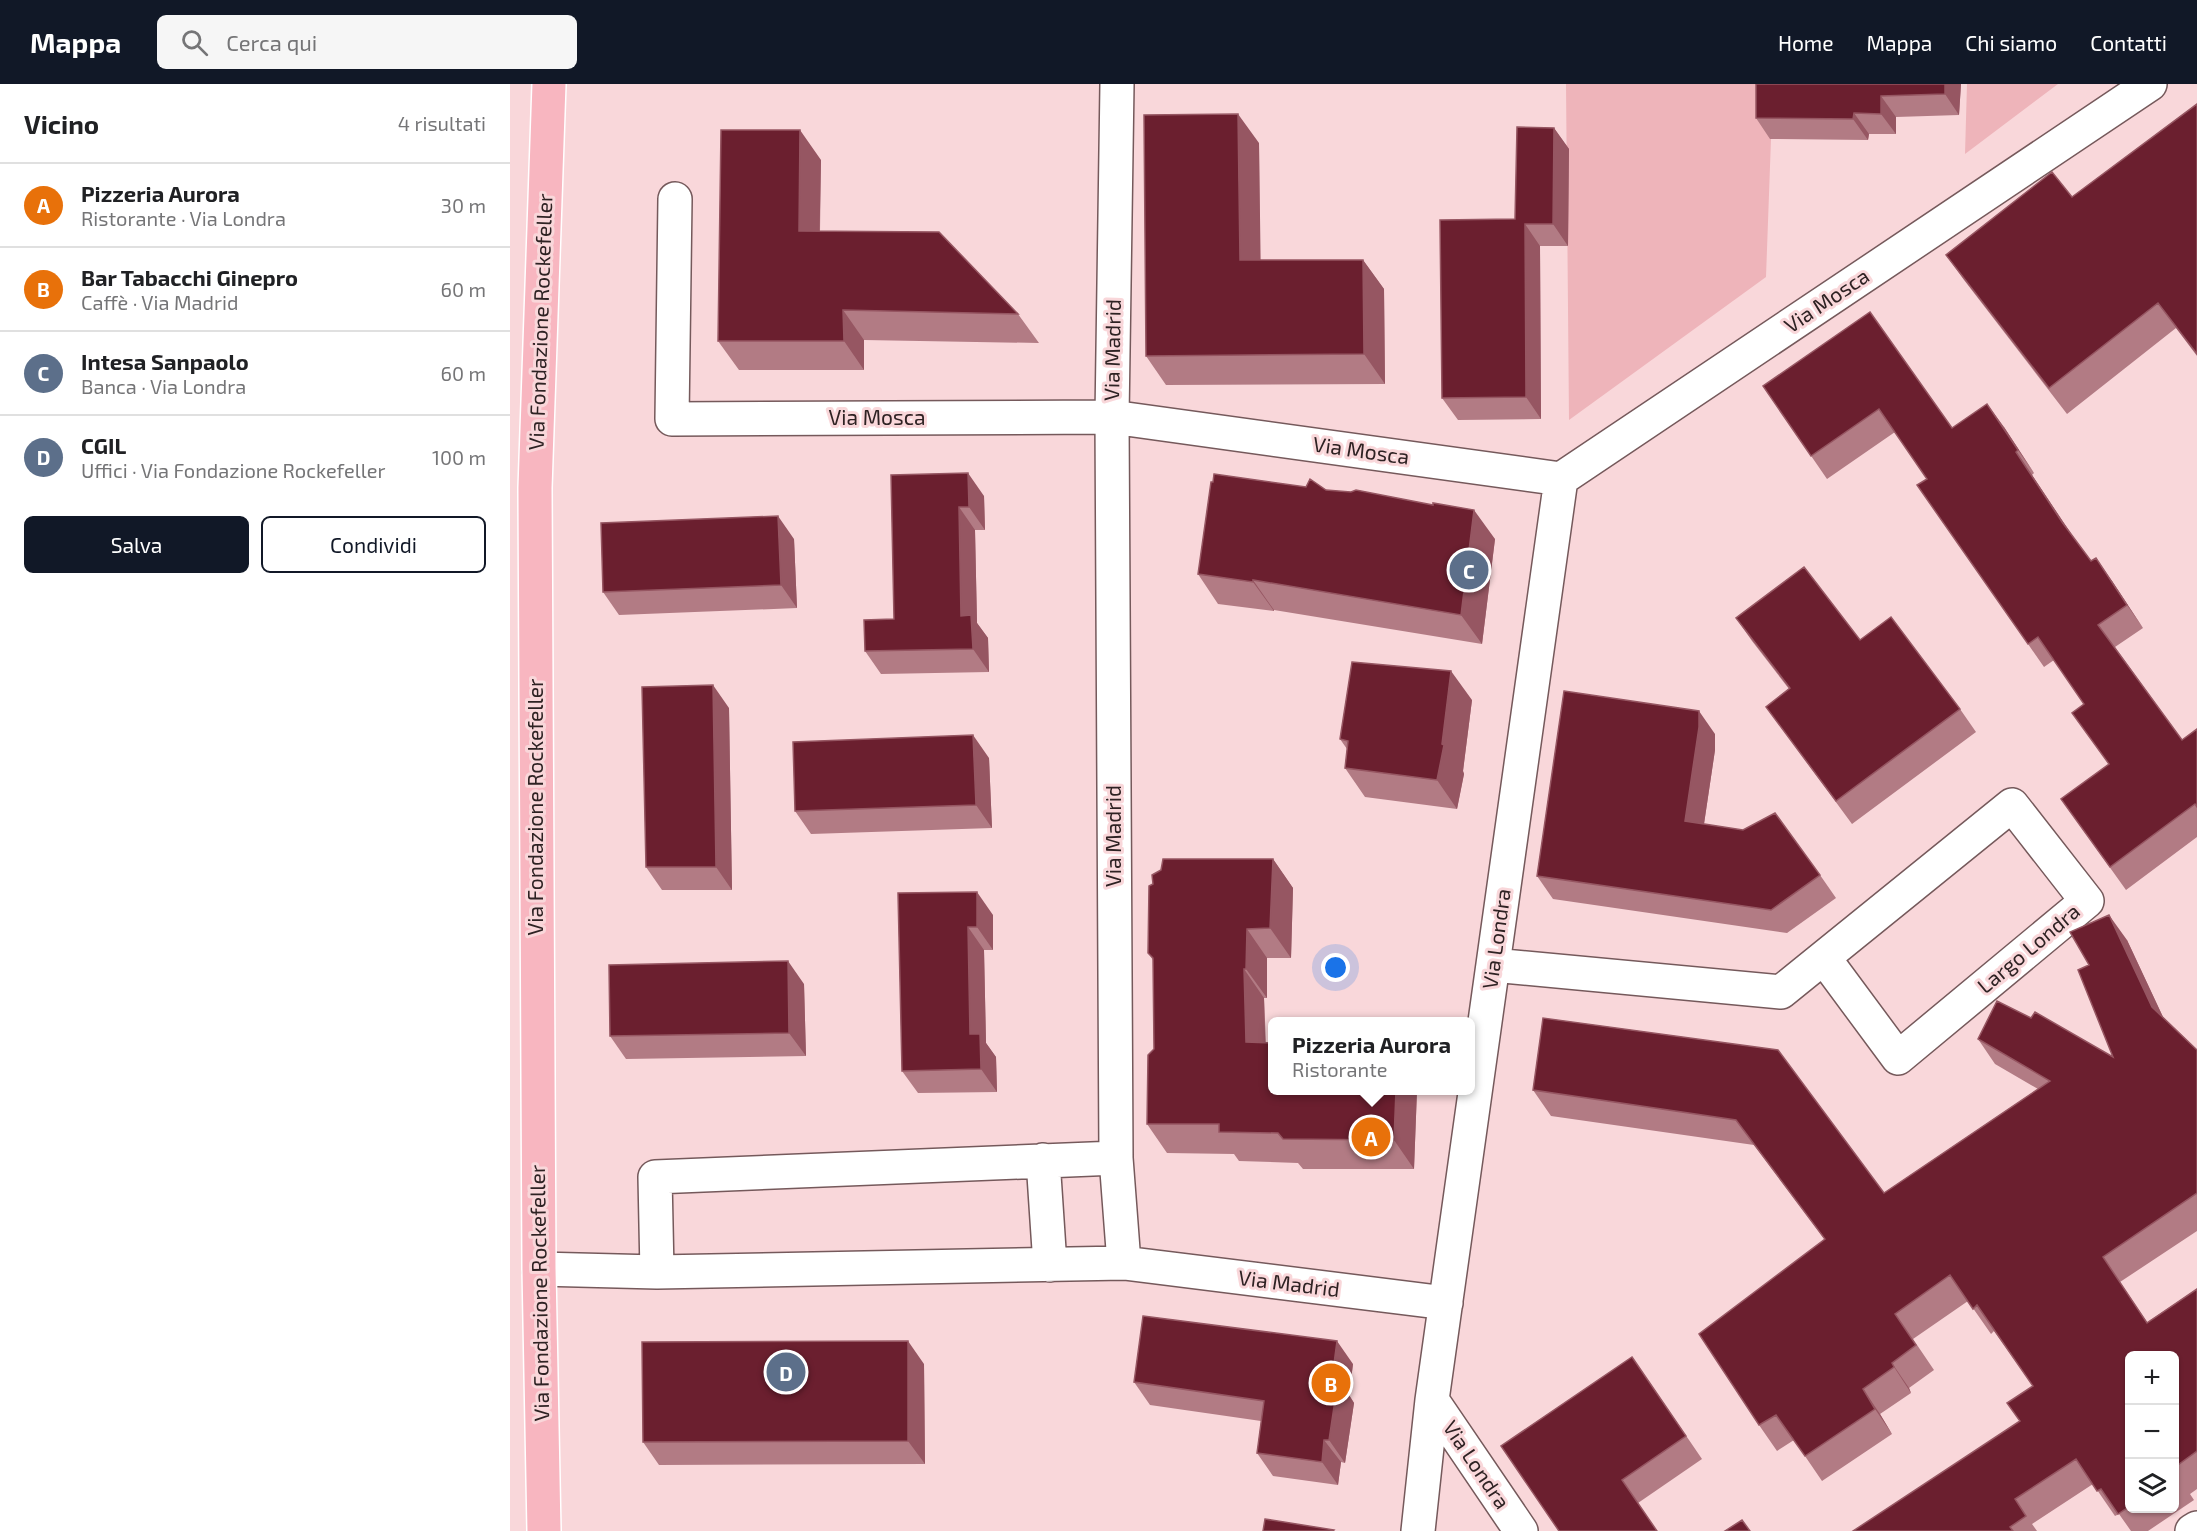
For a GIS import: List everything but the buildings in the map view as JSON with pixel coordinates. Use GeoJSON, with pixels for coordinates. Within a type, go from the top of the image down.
{"type":"FeatureCollection","features":[{"type":"Feature","properties":{"kind":"main road","name":"Via Fondazione Rockefeller"},"geometry":{"type":"LineString","coordinates":[[544,1531],[539,1269],[535,488],[549,84]]}},
{"type":"Feature","properties":{"kind":"street","name":"Via Madrid"},"geometry":{"type":"LineString","coordinates":[[1117,84],[1112,417],[1116,1158],[1124,1263],[1446,1303]]}},
{"type":"Feature","properties":{"kind":"street","name":"Via Mosca"},"geometry":{"type":"LineString","coordinates":[[675,199],[672,419],[1112,417],[1561,479],[2150,84]]}},
{"type":"Feature","properties":{"kind":"street","name":"Via Londra"},"geometry":{"type":"LineString","coordinates":[[1475,1094],[1561,479]]}},
{"type":"Feature","properties":{"kind":"street","name":"Largo Londra"},"geometry":{"type":"LineString","coordinates":[[1493,965],[1781,992],[2013,805],[2087,901],[1898,1058],[1824,958]]}},
{"type":"Feature","properties":{"kind":"street","name":"Via Londra"},"geometry":{"type":"LineString","coordinates":[[1418,1531],[1432,1400],[1475,1095]]}},
{"type":"Feature","properties":{"kind":"street"},"geometry":{"type":"LineString","coordinates":[[657,1272],[655,1177],[1116,1158]]}},
{"type":"Feature","properties":{"kind":"street"},"geometry":{"type":"LineString","coordinates":[[1043,1160],[1050,1265]]}},
{"type":"Feature","properties":{"kind":"street"},"geometry":{"type":"LineString","coordinates":[[539,1269],[657,1272],[1124,1263]]}},
{"type":"Feature","properties":{"kind":"street","name":"Via Londra"},"geometry":{"type":"LineString","coordinates":[[1432,1400],[1521,1531]]}},
{"type":"Feature","properties":{"kind":"street"},"geometry":{"type":"LineString","coordinates":[[2192,1531],[2197,1528]]}},
{"type":"Feature","properties":{"kind":"shaded area"},"geometry":{"type":"Polygon","coordinates":[[[1566,84],[1773,84],[1766,277],[1569,420],[1566,84]]]}},
{"type":"Feature","properties":{"kind":"shaded area"},"geometry":{"type":"Polygon","coordinates":[[[1967,84],[2058,84],[1965,154],[1967,84]]]}},
{"type":"Feature","properties":{"kind":"place","name":"Intesa Sanpaolo"},"geometry":{"type":"Point","coordinates":[1469,570]}},
{"type":"Feature","properties":{"kind":"place","name":"Pizzeria Aurora"},"geometry":{"type":"Point","coordinates":[1371,1137]}},
{"type":"Feature","properties":{"kind":"place","name":"CGIL"},"geometry":{"type":"Point","coordinates":[786,1372]}},
{"type":"Feature","properties":{"kind":"place","name":"Bar Tabacchi Ginepro"},"geometry":{"type":"Point","coordinates":[1331,1383]}}]}
